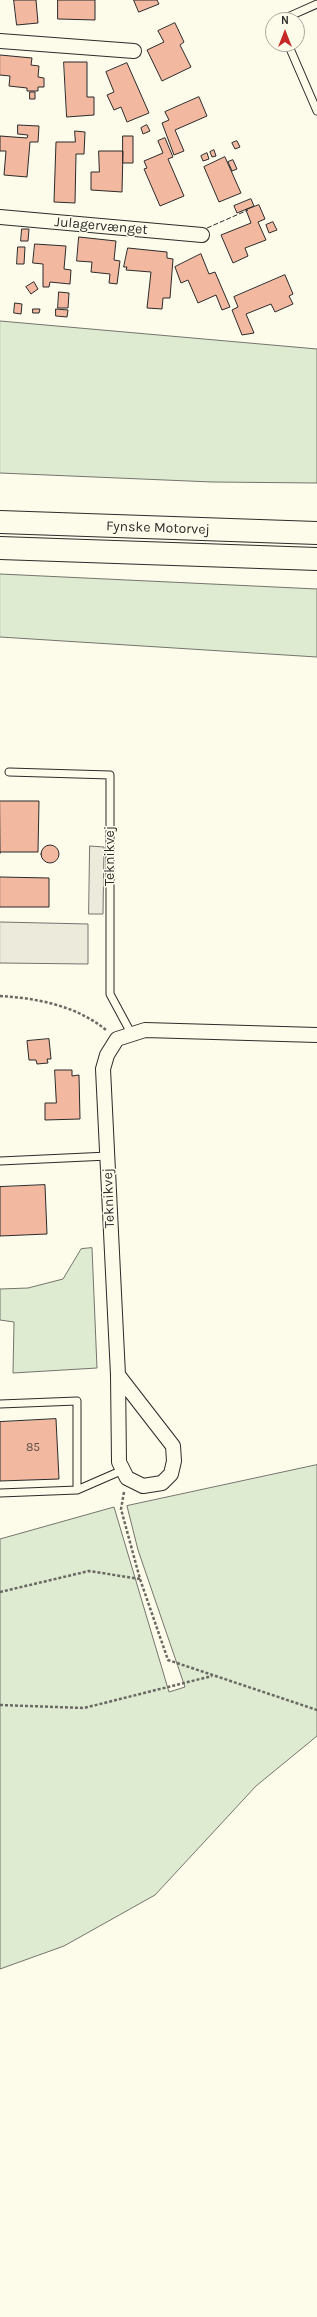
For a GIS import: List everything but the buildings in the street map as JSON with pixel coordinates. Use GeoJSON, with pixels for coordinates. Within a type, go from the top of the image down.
{"type":"FeatureCollection","features":[{"type":"Feature","properties":{"kind":"highway","name":"Fynske Motorvej"},"geometry":{"type":"LineString","coordinates":[[0,522],[317,533]]}},
{"type":"Feature","properties":{"kind":"highway","name":"Fynske Motorvej"},"geometry":{"type":"LineString","coordinates":[[0,548],[317,559]]}},
{"type":"Feature","properties":{"kind":"street"},"geometry":{"type":"LineString","coordinates":[[0,41],[134,51]]}},
{"type":"Feature","properties":{"kind":"street","name":"Julagervænget"},"geometry":{"type":"LineString","coordinates":[[0,217],[202,235]]}},
{"type":"Feature","properties":{"kind":"street"},"geometry":{"type":"LineString","coordinates":[[117,1039],[131,1033],[145,1030],[317,1035]]}},
{"type":"Feature","properties":{"kind":"street","name":"Teknikvej"},"geometry":{"type":"LineString","coordinates":[[117,1039],[107,1055],[103,1069],[118,1375],[119,1455],[125,1474]]}},
{"type":"Feature","properties":{"kind":"street"},"geometry":{"type":"LineString","coordinates":[[118,1375],[173,1446],[174,1453],[171,1474],[162,1483],[143,1486],[125,1474]]}},
{"type":"Feature","properties":{"kind":"lane"},"geometry":{"type":"LineString","coordinates":[[299,12],[317,4]]}},
{"type":"Feature","properties":{"kind":"lane"},"geometry":{"type":"LineString","coordinates":[[291,52],[317,111]]}},
{"type":"Feature","properties":{"kind":"lane","name":"Teknikvej"},"geometry":{"type":"LineString","coordinates":[[9,772],[110,775],[110,994],[131,1033]]}},
{"type":"Feature","properties":{"kind":"lane"},"geometry":{"type":"LineString","coordinates":[[0,1161],[108,1156]]}},
{"type":"Feature","properties":{"kind":"lane"},"geometry":{"type":"LineString","coordinates":[[0,1404],[77,1401],[77,1490]]}},
{"type":"Feature","properties":{"kind":"lane"},"geometry":{"type":"LineString","coordinates":[[0,1493],[77,1490],[125,1474]]}},
{"type":"Feature","properties":{"kind":"path"},"geometry":{"type":"LineString","coordinates":[[0,996],[22,997],[71,1009],[95,1021],[117,1039]]}},
{"type":"Feature","properties":{"kind":"path"},"geometry":{"type":"LineString","coordinates":[[125,1474],[121,1509],[140,1578],[168,1660],[317,1710]]}},
{"type":"Feature","properties":{"kind":"path"},"geometry":{"type":"LineString","coordinates":[[0,1592],[89,1571],[140,1578]]}},
{"type":"Feature","properties":{"kind":"path"},"geometry":{"type":"LineString","coordinates":[[0,1705],[84,1708],[213,1676]]}},
{"type":"Feature","properties":{"kind":"green space"},"geometry":{"type":"Polygon","coordinates":[[[0,321],[317,349],[317,483],[212,482],[0,473],[0,321]]]}},
{"type":"Feature","properties":{"kind":"green space"},"geometry":{"type":"Polygon","coordinates":[[[0,574],[317,589],[317,657],[0,637],[0,574]]]}},
{"type":"Feature","properties":{"kind":"green space"},"geometry":{"type":"Polygon","coordinates":[[[92,1248],[97,1368],[13,1373],[14,1322],[0,1320],[0,1289],[28,1288],[63,1279],[81,1249],[92,1248]]]}},
{"type":"Feature","properties":{"kind":"green space"},"geometry":{"type":"Polygon","coordinates":[[[317,1465],[317,1736],[256,1786],[155,1895],[64,1946],[0,1969],[0,1539],[114,1507],[169,1692],[185,1687],[138,1550],[127,1506],[317,1465]]]}},
{"type":"Feature","properties":{"kind":"shaded area"},"geometry":{"type":"Polygon","coordinates":[[[90,846],[104,847],[103,914],[89,914],[90,846]]]}},
{"type":"Feature","properties":{"kind":"shaded area"},"geometry":{"type":"Polygon","coordinates":[[[0,922],[88,924],[88,964],[0,963],[0,922]]]}},
{"type":"Feature","properties":{"kind":"fence"},"geometry":{"type":"LineString","coordinates":[[207,228],[248,210]]}}]}
